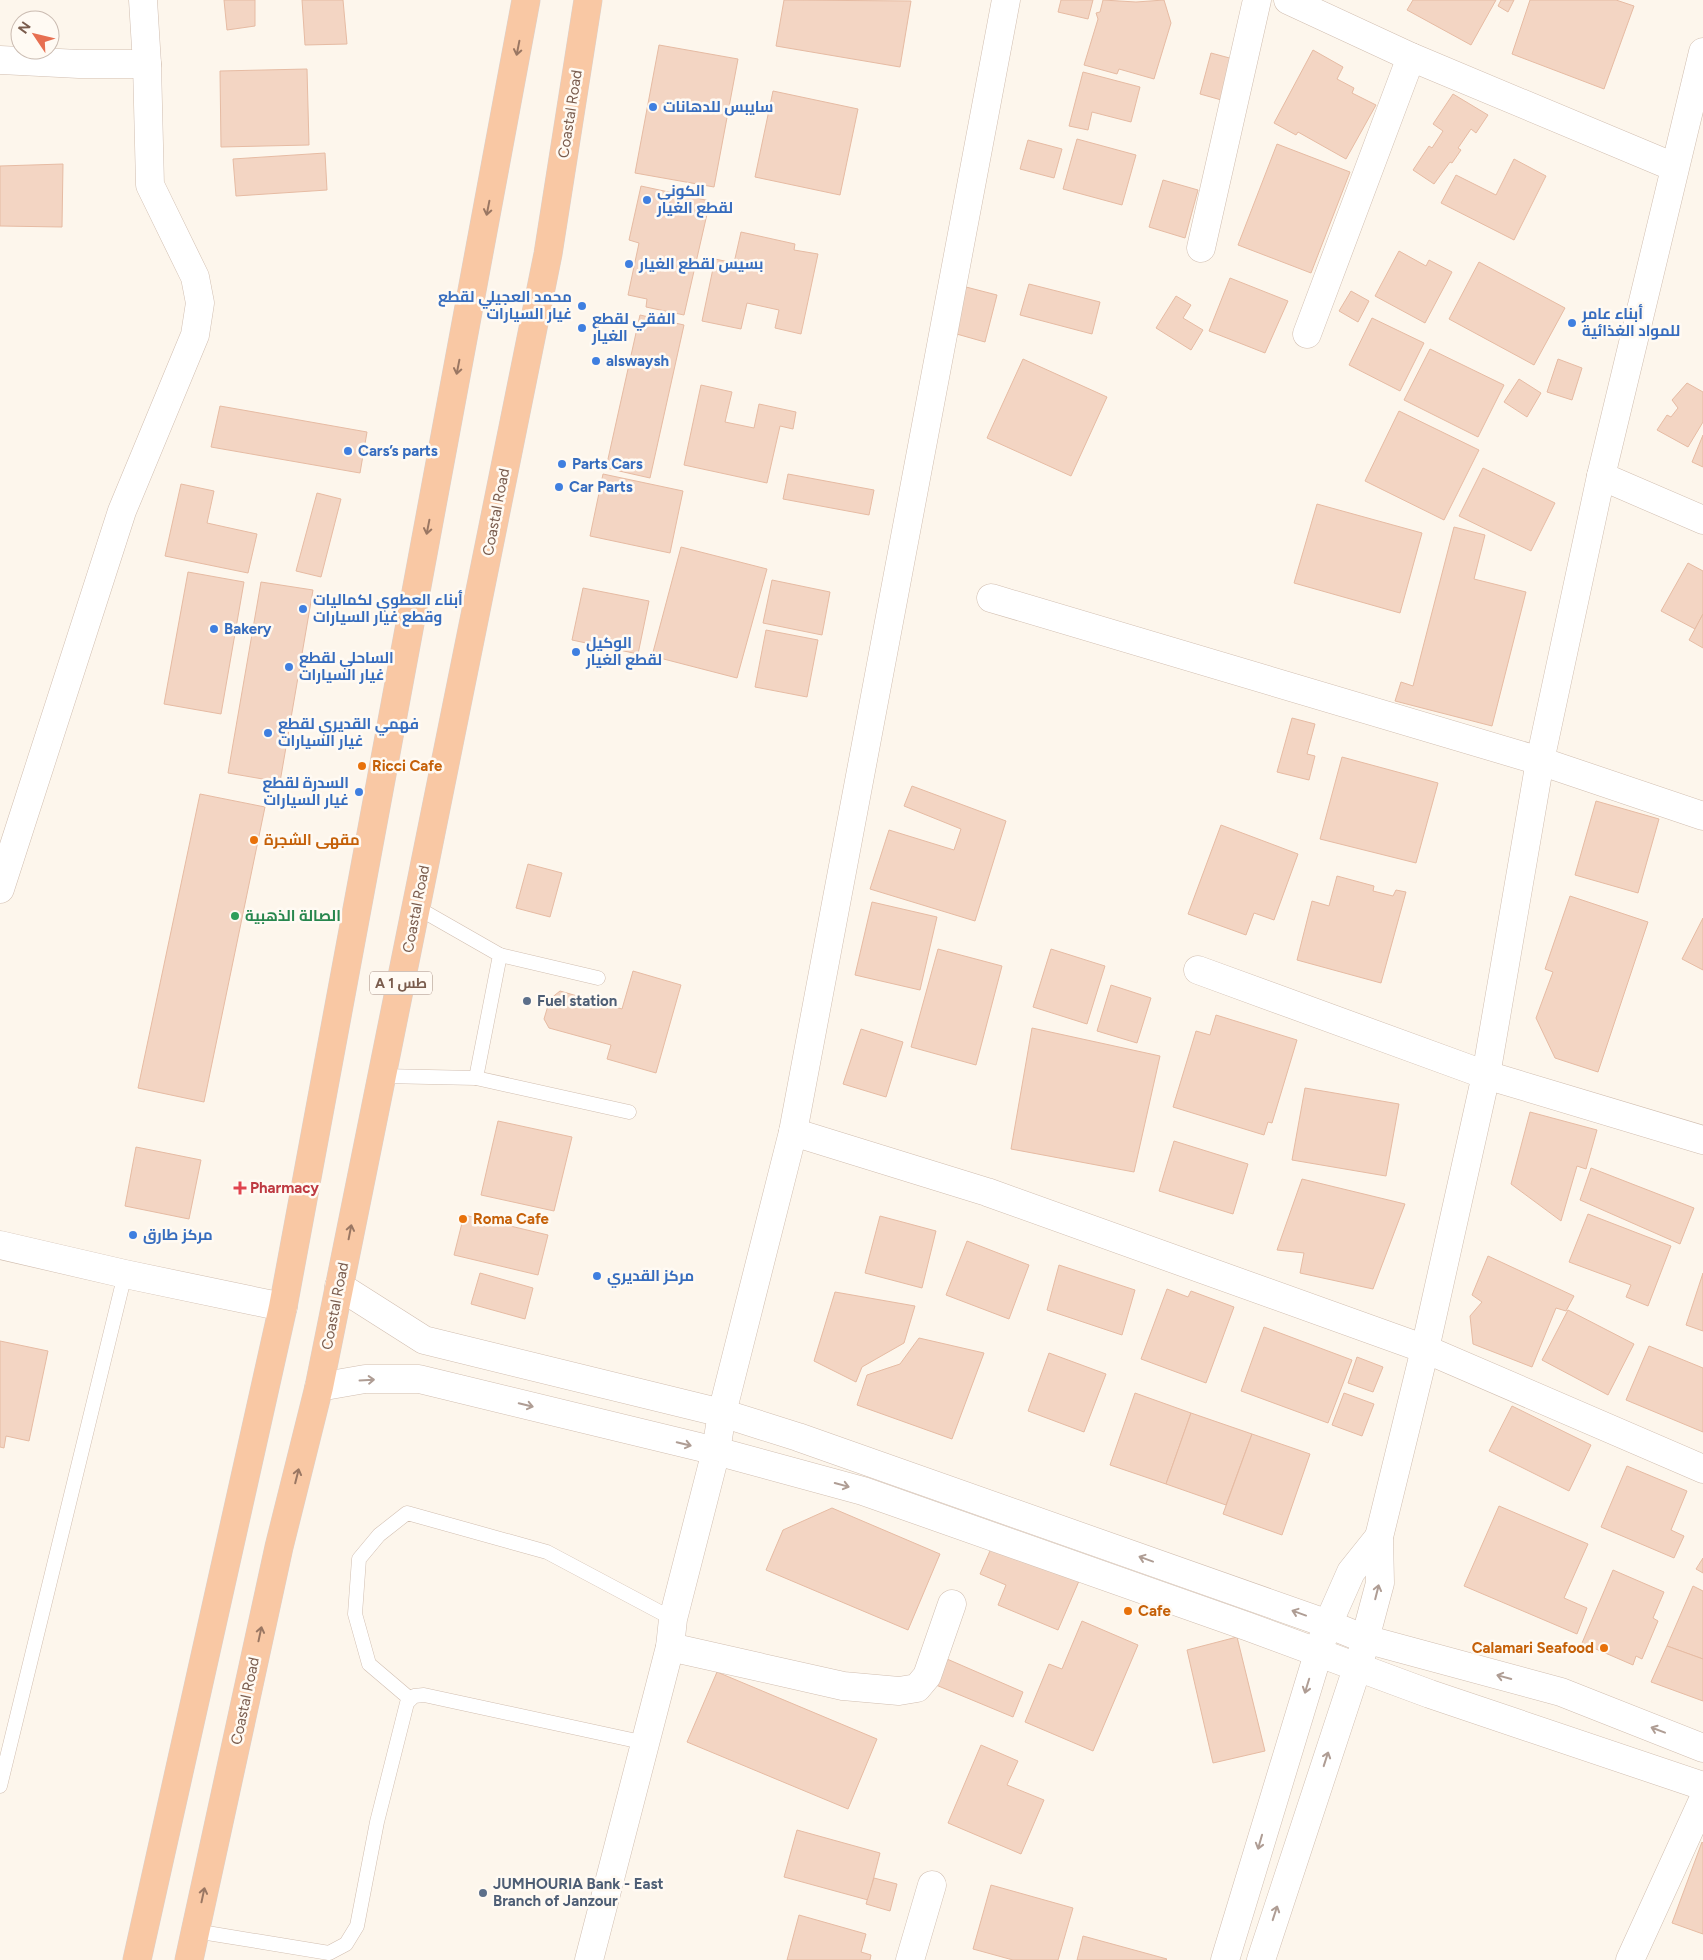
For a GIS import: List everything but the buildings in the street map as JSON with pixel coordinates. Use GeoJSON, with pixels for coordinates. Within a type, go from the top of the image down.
{"type":"FeatureCollection","features":[{"type":"Feature","properties":{"kind":"highway"},"geometry":{"type":"LineString","coordinates":[[137,1960],[283,1307],[526,0]]}},
{"type":"Feature","properties":{"kind":"highway","name":"Coastal Road"},"geometry":{"type":"LineString","coordinates":[[188,1960],[279,1547],[319,1387],[548,254],[588,0]]}},
{"type":"Feature","properties":{"kind":"street"},"geometry":{"type":"LineString","coordinates":[[0,888],[122,511],[195,335],[200,303],[196,277],[150,185],[147,64],[143,0]]}},
{"type":"Feature","properties":{"kind":"street"},"geometry":{"type":"LineString","coordinates":[[590,1960],[670,1647],[673,1619],[716,1451],[722,1413],[794,1132],[1006,0]]}},
{"type":"Feature","properties":{"kind":"street"},"geometry":{"type":"LineString","coordinates":[[1201,248],[1257,0]]}},
{"type":"Feature","properties":{"kind":"street"},"geometry":{"type":"LineString","coordinates":[[1288,0],[1411,57],[1674,167]]}},
{"type":"Feature","properties":{"kind":"street"},"geometry":{"type":"LineString","coordinates":[[1261,1960],[1330,1747],[1359,1667],[1380,1583],[1378,1537],[1425,1349],[1486,1075],[1540,761],[1601,476],[1703,52]]}},
{"type":"Feature","properties":{"kind":"street"},"geometry":{"type":"LineString","coordinates":[[1307,334],[1411,57]]}},
{"type":"Feature","properties":{"kind":"street"},"geometry":{"type":"LineString","coordinates":[[0,60],[80,64],[147,64]]}},
{"type":"Feature","properties":{"kind":"street"},"geometry":{"type":"LineString","coordinates":[[1601,476],[1703,520]]}},
{"type":"Feature","properties":{"kind":"street"},"geometry":{"type":"LineString","coordinates":[[991,598],[1540,761],[1703,816]]}},
{"type":"Feature","properties":{"kind":"street"},"geometry":{"type":"LineString","coordinates":[[1198,970],[1486,1075],[1703,1140]]}},
{"type":"Feature","properties":{"kind":"street"},"geometry":{"type":"LineString","coordinates":[[794,1132],[987,1192],[1425,1349],[1703,1469]]}},
{"type":"Feature","properties":{"kind":"street"},"geometry":{"type":"LineString","coordinates":[[0,1245],[125,1274],[283,1307]]}},
{"type":"Feature","properties":{"kind":"street"},"geometry":{"type":"LineString","coordinates":[[339,1286],[424,1340],[722,1413],[798,1437],[999,1506],[1365,1639],[1561,1692],[1703,1748]]}},
{"type":"Feature","properties":{"kind":"street"},"geometry":{"type":"LineString","coordinates":[[419,1380],[424,1340]]}},
{"type":"Feature","properties":{"kind":"street"},"geometry":{"type":"LineString","coordinates":[[319,1387],[365,1379],[419,1380],[716,1451],[863,1491],[1318,1652],[1430,1694],[1703,1786]]}},
{"type":"Feature","properties":{"kind":"street"},"geometry":{"type":"LineString","coordinates":[[1225,1960],[1328,1624],[1352,1572],[1378,1537]]}},
{"type":"Feature","properties":{"kind":"street"},"geometry":{"type":"LineString","coordinates":[[670,1647],[842,1686],[899,1691],[917,1688],[927,1676],[952,1604]]}},
{"type":"Feature","properties":{"kind":"street"},"geometry":{"type":"LineString","coordinates":[[1630,1960],[1703,1800]]}},
{"type":"Feature","properties":{"kind":"street"},"geometry":{"type":"LineString","coordinates":[[910,1960],[932,1886]]}},
{"type":"Feature","properties":{"kind":"lane"},"geometry":{"type":"LineString","coordinates":[[416,907],[500,955],[598,978]]}},
{"type":"Feature","properties":{"kind":"lane"},"geometry":{"type":"LineString","coordinates":[[476,1078],[500,955]]}},
{"type":"Feature","properties":{"kind":"lane"},"geometry":{"type":"LineString","coordinates":[[382,1076],[476,1078],[629,1112]]}},
{"type":"Feature","properties":{"kind":"lane"},"geometry":{"type":"LineString","coordinates":[[0,1786],[125,1274]]}},
{"type":"Feature","properties":{"kind":"lane"},"geometry":{"type":"LineString","coordinates":[[409,1698],[369,1664],[355,1614],[359,1559],[379,1535],[407,1513],[547,1552],[673,1619]]}},
{"type":"Feature","properties":{"kind":"lane"},"geometry":{"type":"LineString","coordinates":[[409,1698],[424,1695],[646,1743]]}},
{"type":"Feature","properties":{"kind":"lane"},"geometry":{"type":"LineString","coordinates":[[195,1931],[329,1953],[346,1944],[357,1926],[377,1822],[409,1698]]}},
{"type":"Feature","properties":{"kind":"place","name":"سايبس للدهانات"},"geometry":{"type":"Point","coordinates":[653,107]}},
{"type":"Feature","properties":{"kind":"place","name":"الكوني لقطع الغيار"},"geometry":{"type":"Point","coordinates":[647,200]}},
{"type":"Feature","properties":{"kind":"place","name":"بسيس لقطع الغيار"},"geometry":{"type":"Point","coordinates":[629,264]}},
{"type":"Feature","properties":{"kind":"place","name":"محمد العجيلي لقطع غيار السيارات"},"geometry":{"type":"Point","coordinates":[582,306]}},
{"type":"Feature","properties":{"kind":"place","name":"أبناء عامر للمواد الغذائية"},"geometry":{"type":"Point","coordinates":[1572,323]}},
{"type":"Feature","properties":{"kind":"place","name":"الفقي لقطع الغيار"},"geometry":{"type":"Point","coordinates":[582,328]}},
{"type":"Feature","properties":{"kind":"place","name":"alswaysh"},"geometry":{"type":"Point","coordinates":[596,361]}},
{"type":"Feature","properties":{"kind":"place","name":"Cars’s parts"},"geometry":{"type":"Point","coordinates":[348,451]}},
{"type":"Feature","properties":{"kind":"place","name":"Parts Cars"},"geometry":{"type":"Point","coordinates":[562,464]}},
{"type":"Feature","properties":{"kind":"place","name":"Car Parts"},"geometry":{"type":"Point","coordinates":[559,487]}},
{"type":"Feature","properties":{"kind":"place","name":"أبناء العطوي لكماليات وقطع غيار السيارات"},"geometry":{"type":"Point","coordinates":[303,609]}},
{"type":"Feature","properties":{"kind":"place","name":"Bakery"},"geometry":{"type":"Point","coordinates":[214,629]}},
{"type":"Feature","properties":{"kind":"place","name":"الوكيل لقطع الغيار"},"geometry":{"type":"Point","coordinates":[576,652]}},
{"type":"Feature","properties":{"kind":"place","name":"الساحلي لقطع غيار السيارات"},"geometry":{"type":"Point","coordinates":[289,667]}},
{"type":"Feature","properties":{"kind":"place","name":"فهمي القديري لقطع غيار السيارات"},"geometry":{"type":"Point","coordinates":[268,733]}},
{"type":"Feature","properties":{"kind":"place","name":"Ricci Cafe"},"geometry":{"type":"Point","coordinates":[362,766]}},
{"type":"Feature","properties":{"kind":"place","name":"السدرة لقطع غيار السيارات"},"geometry":{"type":"Point","coordinates":[359,792]}},
{"type":"Feature","properties":{"kind":"place","name":"مقهى الشجرة"},"geometry":{"type":"Point","coordinates":[254,840]}},
{"type":"Feature","properties":{"kind":"place","name":"الصالة الذهبية"},"geometry":{"type":"Point","coordinates":[235,916]}},
{"type":"Feature","properties":{"kind":"place","name":"Fuel station"},"geometry":{"type":"Point","coordinates":[527,1001]}},
{"type":"Feature","properties":{"kind":"place","name":"Pharmacy"},"geometry":{"type":"Point","coordinates":[240,1188]}},
{"type":"Feature","properties":{"kind":"place","name":"Roma Cafe"},"geometry":{"type":"Point","coordinates":[463,1219]}},
{"type":"Feature","properties":{"kind":"place","name":"مركز طارق"},"geometry":{"type":"Point","coordinates":[133,1235]}},
{"type":"Feature","properties":{"kind":"place","name":"مركز القديري"},"geometry":{"type":"Point","coordinates":[597,1276]}},
{"type":"Feature","properties":{"kind":"place","name":"Cafe"},"geometry":{"type":"Point","coordinates":[1128,1611]}},
{"type":"Feature","properties":{"kind":"place","name":"Calamari Seafood"},"geometry":{"type":"Point","coordinates":[1604,1648]}},
{"type":"Feature","properties":{"kind":"place","name":"JUMHOURIA Bank - East Branch of Janzour"},"geometry":{"type":"Point","coordinates":[483,1893]}}]}
